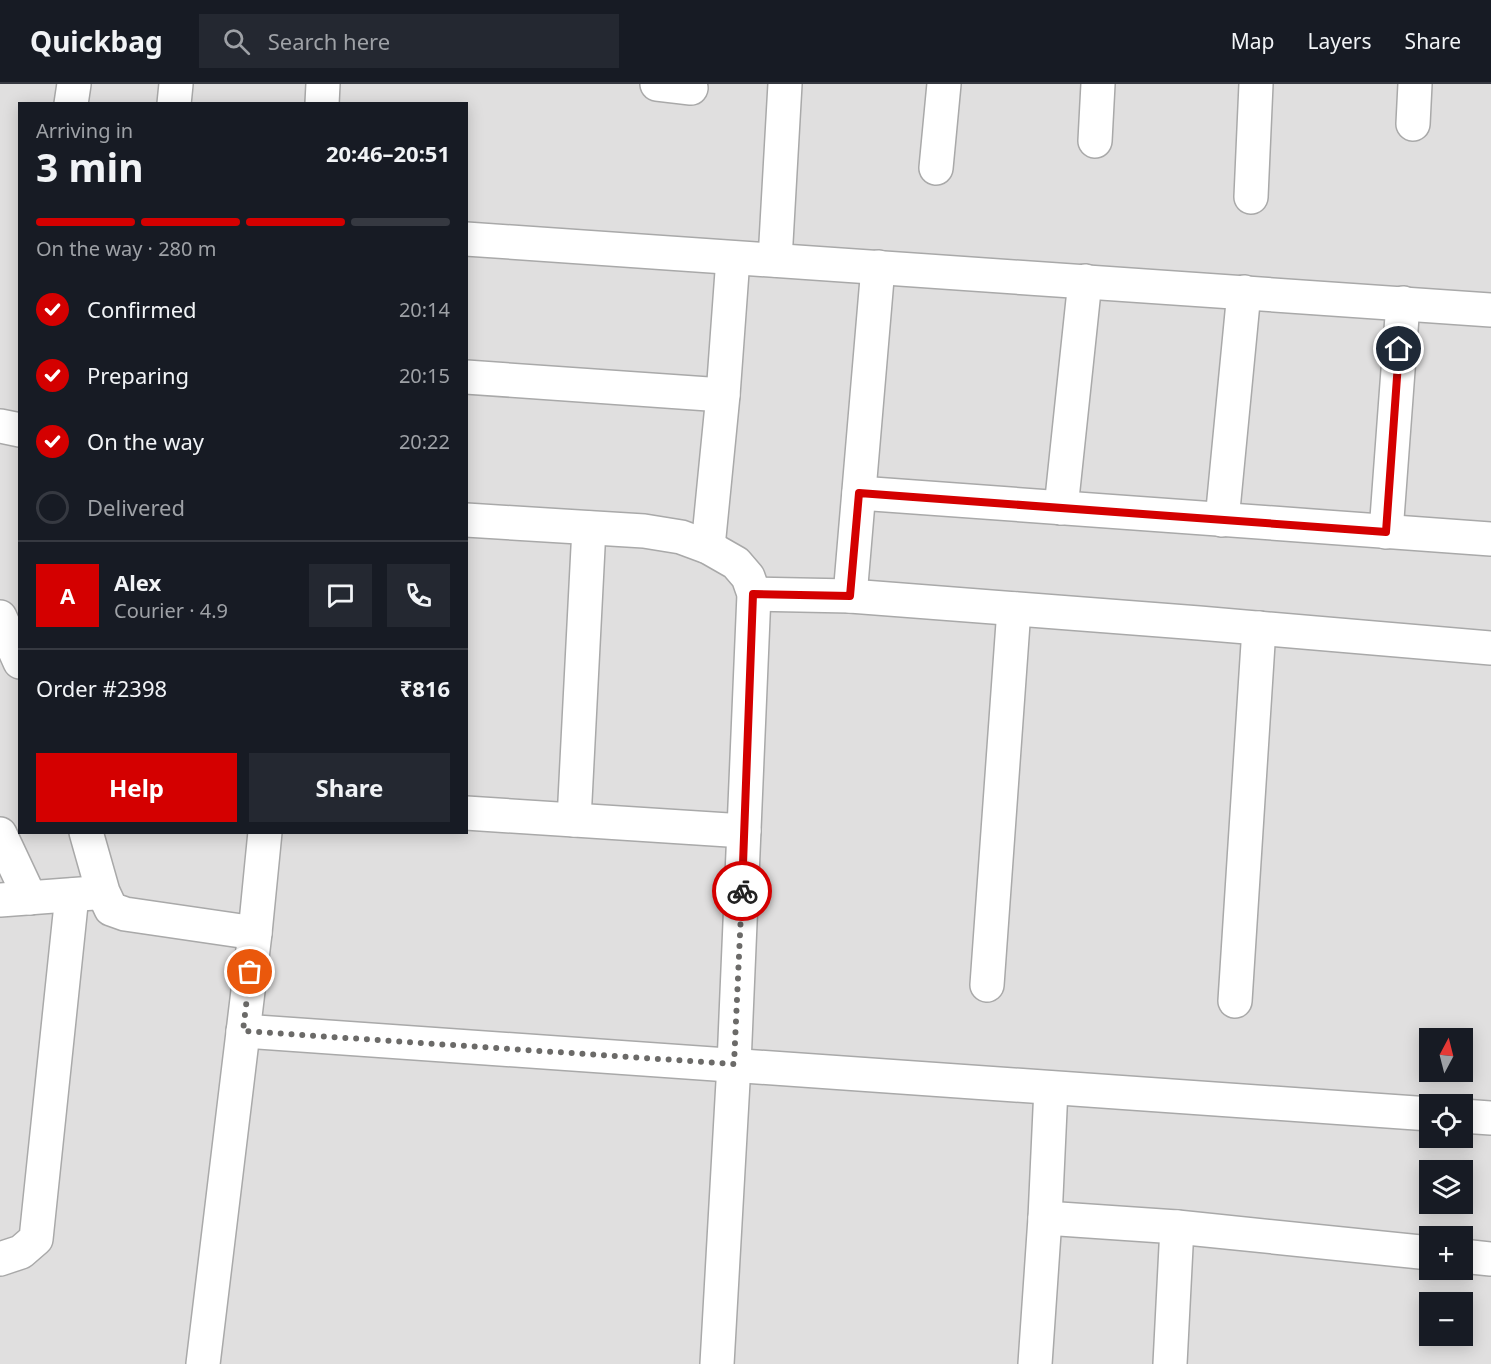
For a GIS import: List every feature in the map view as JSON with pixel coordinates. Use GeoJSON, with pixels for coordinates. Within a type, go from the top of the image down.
{"type":"FeatureCollection","features":[{"type":"Feature","properties":{"kind":"street"},"geometry":{"type":"LineString","coordinates":[[72,102],[74,84]]}},
{"type":"Feature","properties":{"kind":"street"},"geometry":{"type":"LineString","coordinates":[[174,102],[176,84]]}},
{"type":"Feature","properties":{"kind":"street"},"geometry":{"type":"LineString","coordinates":[[322,102],[323,84]]}},
{"type":"Feature","properties":{"kind":"street"},"geometry":{"type":"LineString","coordinates":[[657,84],[691,88]]}},
{"type":"Feature","properties":{"kind":"street"},"geometry":{"type":"LineString","coordinates":[[775,260],[785,84]]}},
{"type":"Feature","properties":{"kind":"street"},"geometry":{"type":"LineString","coordinates":[[936,168],[944,84]]}},
{"type":"Feature","properties":{"kind":"street"},"geometry":{"type":"LineString","coordinates":[[1095,141],[1098,84]]}},
{"type":"Feature","properties":{"kind":"street"},"geometry":{"type":"LineString","coordinates":[[1251,197],[1256,84]]}},
{"type":"Feature","properties":{"kind":"street"},"geometry":{"type":"LineString","coordinates":[[1413,124],[1415,84]]}},
{"type":"Feature","properties":{"kind":"street"},"geometry":{"type":"LineString","coordinates":[[468,239],[1491,310]]}},
{"type":"Feature","properties":{"kind":"street"},"geometry":{"type":"LineString","coordinates":[[708,547],[723,395],[733,258]]}},
{"type":"Feature","properties":{"kind":"street"},"geometry":{"type":"LineString","coordinates":[[850,596],[878,267]]}},
{"type":"Feature","properties":{"kind":"street"},"geometry":{"type":"LineString","coordinates":[[1061,508],[1085,281]]}},
{"type":"Feature","properties":{"kind":"street"},"geometry":{"type":"LineString","coordinates":[[1222,520],[1244,292]]}},
{"type":"Feature","properties":{"kind":"street"},"geometry":{"type":"LineString","coordinates":[[1386,532],[1403,303]]}},
{"type":"Feature","properties":{"kind":"street"},"geometry":{"type":"LineString","coordinates":[[468,376],[723,395]]}},
{"type":"Feature","properties":{"kind":"street"},"geometry":{"type":"LineString","coordinates":[[0,426],[18,430]]}},
{"type":"Feature","properties":{"kind":"street"},"geometry":{"type":"LineString","coordinates":[[859,493],[1491,539]]}},
{"type":"Feature","properties":{"kind":"street"},"geometry":{"type":"LineString","coordinates":[[468,520],[644,531],[681,537],[708,547],[736,563],[748,577],[753,594],[744,831],[734,1064],[717,1364]]}},
{"type":"Feature","properties":{"kind":"street"},"geometry":{"type":"LineString","coordinates":[[574,820],[589,528]]}},
{"type":"Feature","properties":{"kind":"street"},"geometry":{"type":"LineString","coordinates":[[753,594],[850,596],[1259,627],[1491,648]]}},
{"type":"Feature","properties":{"kind":"street"},"geometry":{"type":"LineString","coordinates":[[987,985],[1014,609]]}},
{"type":"Feature","properties":{"kind":"street"},"geometry":{"type":"LineString","coordinates":[[0,617],[18,658]]}},
{"type":"Feature","properties":{"kind":"street"},"geometry":{"type":"LineString","coordinates":[[1235,1001],[1259,627]]}},
{"type":"Feature","properties":{"kind":"street"},"geometry":{"type":"LineString","coordinates":[[468,813],[744,831]]}},
{"type":"Feature","properties":{"kind":"street"},"geometry":{"type":"LineString","coordinates":[[0,834],[15,899],[87,894],[111,909],[125,914],[255,933]]}},
{"type":"Feature","properties":{"kind":"street"},"geometry":{"type":"LineString","coordinates":[[0,1259],[21,1252],[36,1239],[87,894],[86,834]]}},
{"type":"Feature","properties":{"kind":"street"},"geometry":{"type":"LineString","coordinates":[[203,1364],[265,834]]}},
{"type":"Feature","properties":{"kind":"street"},"geometry":{"type":"LineString","coordinates":[[243,1031],[1419,1113]]}},
{"type":"Feature","properties":{"kind":"street"},"geometry":{"type":"LineString","coordinates":[[1035,1364],[1051,1088]]}},
{"type":"Feature","properties":{"kind":"street"},"geometry":{"type":"LineString","coordinates":[[1473,1117],[1491,1118]]}},
{"type":"Feature","properties":{"kind":"street"},"geometry":{"type":"LineString","coordinates":[[1045,1218],[1177,1227],[1419,1252]]}},
{"type":"Feature","properties":{"kind":"street"},"geometry":{"type":"LineString","coordinates":[[1170,1364],[1177,1227]]}},
{"type":"Feature","properties":{"kind":"street"},"geometry":{"type":"LineString","coordinates":[[1473,1257],[1491,1259]]}},
{"type":"Feature","properties":{"kind":"shaded area"},"geometry":{"type":"Polygon","coordinates":[[[0,84],[1491,84],[1491,1364],[0,1364],[0,84]]]}},
{"type":"Feature","properties":{"kind":"way so far"},"geometry":{"type":"LineString","coordinates":[[250,972],[243,1031],[734,1064],[742,891]]}},
{"type":"Feature","properties":{"kind":"route"},"geometry":{"type":"LineString","coordinates":[[742,891],[753,594],[850,596],[859,493],[1386,532],[1399,349]]}}]}
